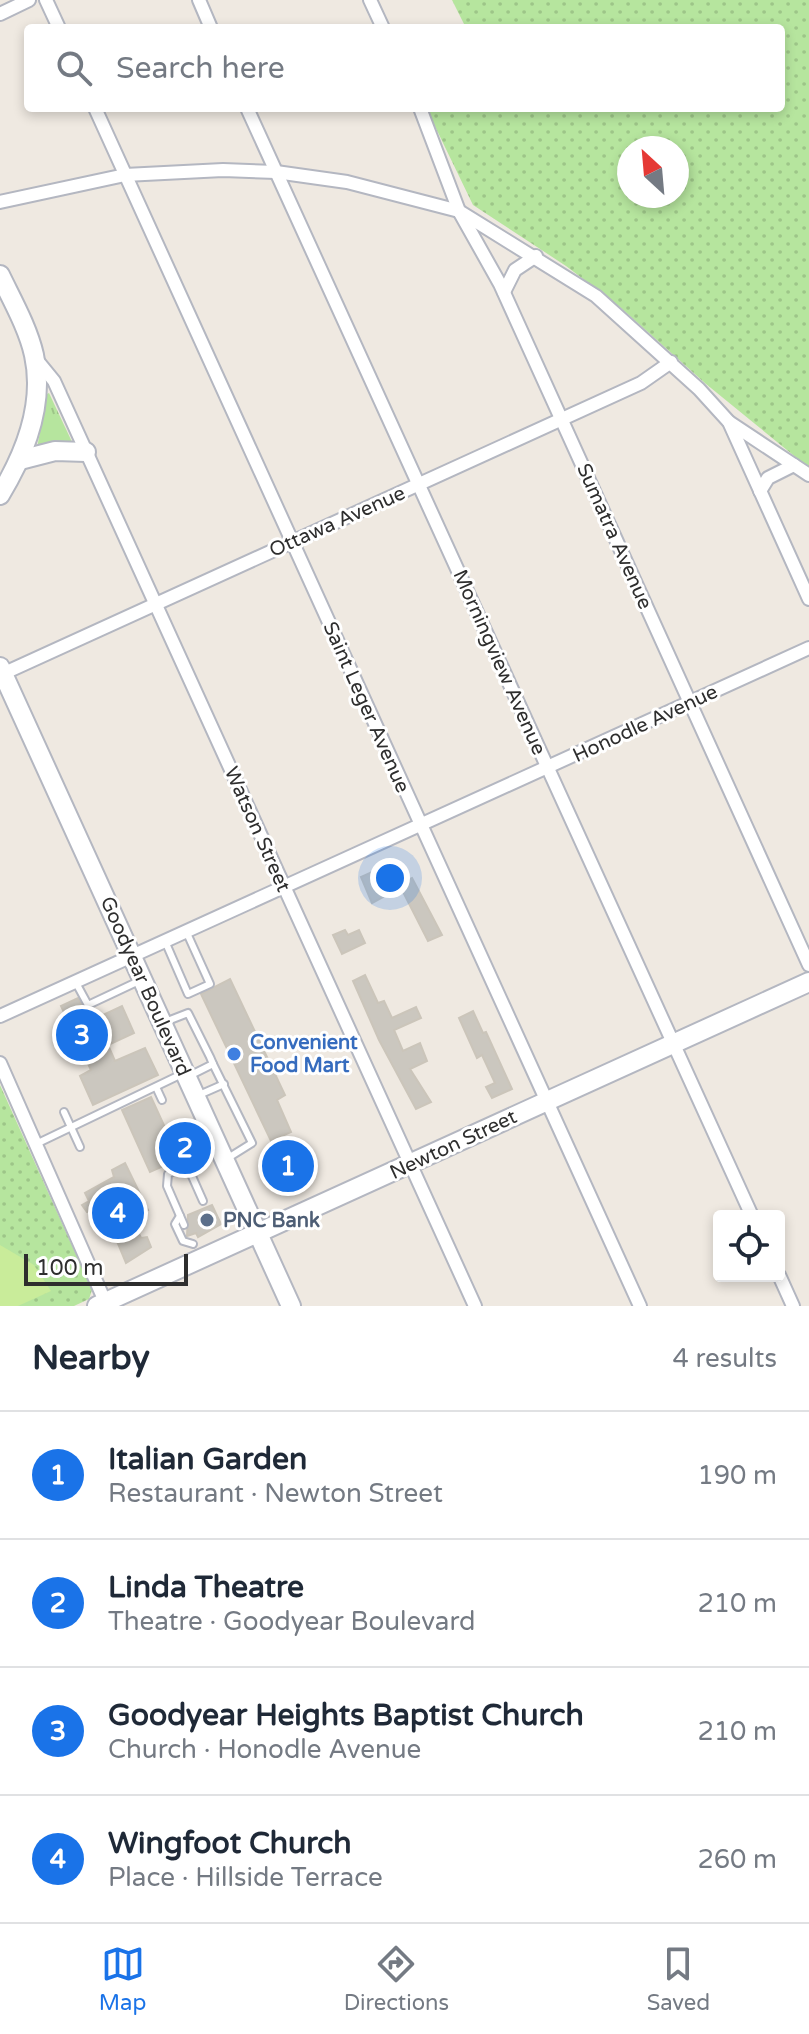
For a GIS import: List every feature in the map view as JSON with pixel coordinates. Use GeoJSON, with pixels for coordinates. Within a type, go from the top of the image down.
{"type":"FeatureCollection","features":[{"type":"Feature","properties":{"kind":"street"},"geometry":{"type":"LineString","coordinates":[[0,14],[29,0]]}},
{"type":"Feature","properties":{"kind":"street"},"geometry":{"type":"LineString","coordinates":[[46,0],[57,24]]}},
{"type":"Feature","properties":{"kind":"street"},"geometry":{"type":"LineString","coordinates":[[199,0],[209,24]]}},
{"type":"Feature","properties":{"kind":"street"},"geometry":{"type":"LineString","coordinates":[[370,0],[381,24]]}},
{"type":"Feature","properties":{"kind":"street","name":"Saint Leger Avenue"},"geometry":{"type":"LineString","coordinates":[[97,112],[640,1306]]}},
{"type":"Feature","properties":{"kind":"street","name":"Morningview Avenue"},"geometry":{"type":"LineString","coordinates":[[249,112],[749,1210]]}},
{"type":"Feature","properties":{"kind":"street","name":"Sumatra Avenue"},"geometry":{"type":"LineString","coordinates":[[422,112],[459,211],[504,292],[809,965]]}},
{"type":"Feature","properties":{"kind":"street"},"geometry":{"type":"LineString","coordinates":[[0,202],[125,175],[223,170],[276,172],[347,182],[459,211],[596,296],[671,362],[729,422],[809,475]]}},
{"type":"Feature","properties":{"kind":"street"},"geometry":{"type":"LineString","coordinates":[[504,292],[515,270],[536,256]]}},
{"type":"Feature","properties":{"kind":"street"},"geometry":{"type":"LineString","coordinates":[[0,275],[35,357],[34,414],[20,460],[0,495]]}},
{"type":"Feature","properties":{"kind":"street","name":"Watson Street"},"geometry":{"type":"LineString","coordinates":[[35,357],[54,381],[475,1306]]}},
{"type":"Feature","properties":{"kind":"street","name":"Ottawa Avenue"},"geometry":{"type":"LineString","coordinates":[[1,672],[641,383],[671,362]]}},
{"type":"Feature","properties":{"kind":"street"},"geometry":{"type":"LineString","coordinates":[[729,422],[809,599]]}},
{"type":"Feature","properties":{"kind":"street"},"geometry":{"type":"LineString","coordinates":[[20,460],[55,451],[86,452]]}},
{"type":"Feature","properties":{"kind":"street"},"geometry":{"type":"LineString","coordinates":[[760,491],[768,478],[794,465]]}},
{"type":"Feature","properties":{"kind":"street","name":"Honodle Avenue"},"geometry":{"type":"LineString","coordinates":[[0,1016],[809,648]]}},
{"type":"Feature","properties":{"kind":"street","name":"Goodyear Boulevard"},"geometry":{"type":"LineString","coordinates":[[1,672],[291,1306]]}},
{"type":"Feature","properties":{"kind":"street","name":"Newton Street"},"geometry":{"type":"LineString","coordinates":[[103,1305],[196,1251],[257,1232],[809,982]]}},
{"type":"Feature","properties":{"kind":"street"},"geometry":{"type":"LineString","coordinates":[[0,1063],[3,1078],[36,1144],[103,1305]]}},
{"type":"Feature","properties":{"kind":"street"},"geometry":{"type":"LineString","coordinates":[[782,1282],[793,1306]]}},
{"type":"Feature","properties":{"kind":"lane"},"geometry":{"type":"LineString","coordinates":[[165,941],[188,994],[210,984],[186,931]]}},
{"type":"Feature","properties":{"kind":"lane"},"geometry":{"type":"LineString","coordinates":[[75,981],[88,1005],[142,980]]}},
{"type":"Feature","properties":{"kind":"lane"},"geometry":{"type":"LineString","coordinates":[[162,1023],[188,1013],[252,1143],[168,1174],[167,1186],[184,1225]]}},
{"type":"Feature","properties":{"kind":"lane"},"geometry":{"type":"LineString","coordinates":[[36,1144],[156,1087],[213,1064]]}},
{"type":"Feature","properties":{"kind":"lane"},"geometry":{"type":"LineString","coordinates":[[195,1096],[224,1084]]}},
{"type":"Feature","properties":{"kind":"lane"},"geometry":{"type":"LineString","coordinates":[[156,1087],[162,1100]]}},
{"type":"Feature","properties":{"kind":"lane"},"geometry":{"type":"LineString","coordinates":[[64,1112],[80,1147]]}},
{"type":"Feature","properties":{"kind":"lane"},"geometry":{"type":"LineString","coordinates":[[187,1165],[203,1201]]}},
{"type":"Feature","properties":{"kind":"lane"},"geometry":{"type":"LineString","coordinates":[[180,1216],[175,1224],[183,1241],[196,1251]]}},
{"type":"Feature","properties":{"kind":"lane"},"geometry":{"type":"LineString","coordinates":[[189,1236],[196,1251]]}},
{"type":"Feature","properties":{"kind":"green space"},"geometry":{"type":"Polygon","coordinates":[[[452,0],[809,0],[809,468],[706,384],[621,308],[566,266],[473,205],[430,112],[785,112],[785,24],[464,24],[452,0]]]}},
{"type":"Feature","properties":{"kind":"green space"},"geometry":{"type":"Polygon","coordinates":[[[49,393],[73,444],[37,448],[49,393]]]}},
{"type":"Feature","properties":{"kind":"green space"},"geometry":{"type":"Polygon","coordinates":[[[0,1085],[92,1290],[89,1299],[74,1306],[0,1306],[0,1085]]]}},
{"type":"Feature","properties":{"kind":"green space"},"geometry":{"type":"Polygon","coordinates":[[[0,1245],[34,1265],[51,1291],[18,1306],[0,1306],[0,1245]]]}},
{"type":"Feature","properties":{"kind":"building"},"geometry":{"type":"Polygon","coordinates":[[[372,872],[383,897],[372,903],[361,877],[372,872]]]}},
{"type":"Feature","properties":{"kind":"building"},"geometry":{"type":"Polygon","coordinates":[[[412,878],[442,935],[428,941],[399,884],[412,878]]]}},
{"type":"Feature","properties":{"kind":"building"},"geometry":{"type":"Polygon","coordinates":[[[345,930],[348,935],[359,930],[365,943],[342,954],[333,935],[345,930]]]}},
{"type":"Feature","properties":{"kind":"building"},"geometry":{"type":"Polygon","coordinates":[[[365,975],[378,1003],[384,1001],[392,1018],[416,1007],[421,1018],[394,1030],[403,1051],[420,1043],[427,1061],[410,1069],[431,1102],[416,1109],[379,1040],[353,981],[365,975]]]}},
{"type":"Feature","properties":{"kind":"building"},"geometry":{"type":"Polygon","coordinates":[[[230,979],[285,1095],[277,1100],[291,1132],[271,1141],[201,994],[230,979]]]}},
{"type":"Feature","properties":{"kind":"building"},"geometry":{"type":"Polygon","coordinates":[[[78,998],[90,1021],[122,1006],[134,1033],[108,1045],[115,1061],[145,1048],[158,1075],[93,1105],[80,1076],[91,1070],[61,1006],[78,998]]]}},
{"type":"Feature","properties":{"kind":"building"},"geometry":{"type":"Polygon","coordinates":[[[473,1011],[512,1089],[492,1098],[486,1087],[495,1083],[482,1055],[477,1058],[459,1018],[473,1011]]]}},
{"type":"Feature","properties":{"kind":"building"},"geometry":{"type":"Polygon","coordinates":[[[151,1097],[167,1132],[182,1125],[195,1152],[150,1172],[122,1110],[151,1097]]]}},
{"type":"Feature","properties":{"kind":"building"},"geometry":{"type":"Polygon","coordinates":[[[295,1156],[301,1170],[280,1179],[274,1165],[295,1156]]]}},
{"type":"Feature","properties":{"kind":"building"},"geometry":{"type":"Polygon","coordinates":[[[125,1163],[148,1210],[132,1219],[141,1238],[147,1237],[151,1247],[126,1263],[112,1229],[105,1232],[94,1209],[87,1212],[82,1205],[89,1201],[85,1193],[114,1177],[112,1170],[125,1163]]]}},
{"type":"Feature","properties":{"kind":"building"},"geometry":{"type":"Polygon","coordinates":[[[212,1205],[221,1224],[198,1237],[196,1233],[187,1236],[188,1215],[212,1205]]]}},
{"type":"Feature","properties":{"kind":"place","name":"Goodyear Heights Baptist Church"},"geometry":{"type":"Point","coordinates":[82,1035]}},
{"type":"Feature","properties":{"kind":"place","name":"Convenient Food Mart"},"geometry":{"type":"Point","coordinates":[234,1054]}},
{"type":"Feature","properties":{"kind":"place","name":"Linda Theatre"},"geometry":{"type":"Point","coordinates":[185,1148]}},
{"type":"Feature","properties":{"kind":"place","name":"Italian Garden"},"geometry":{"type":"Point","coordinates":[288,1166]}},
{"type":"Feature","properties":{"kind":"place","name":"Wingfoot Church"},"geometry":{"type":"Point","coordinates":[118,1213]}},
{"type":"Feature","properties":{"kind":"place","name":"PNC Bank"},"geometry":{"type":"Point","coordinates":[207,1220]}}]}
